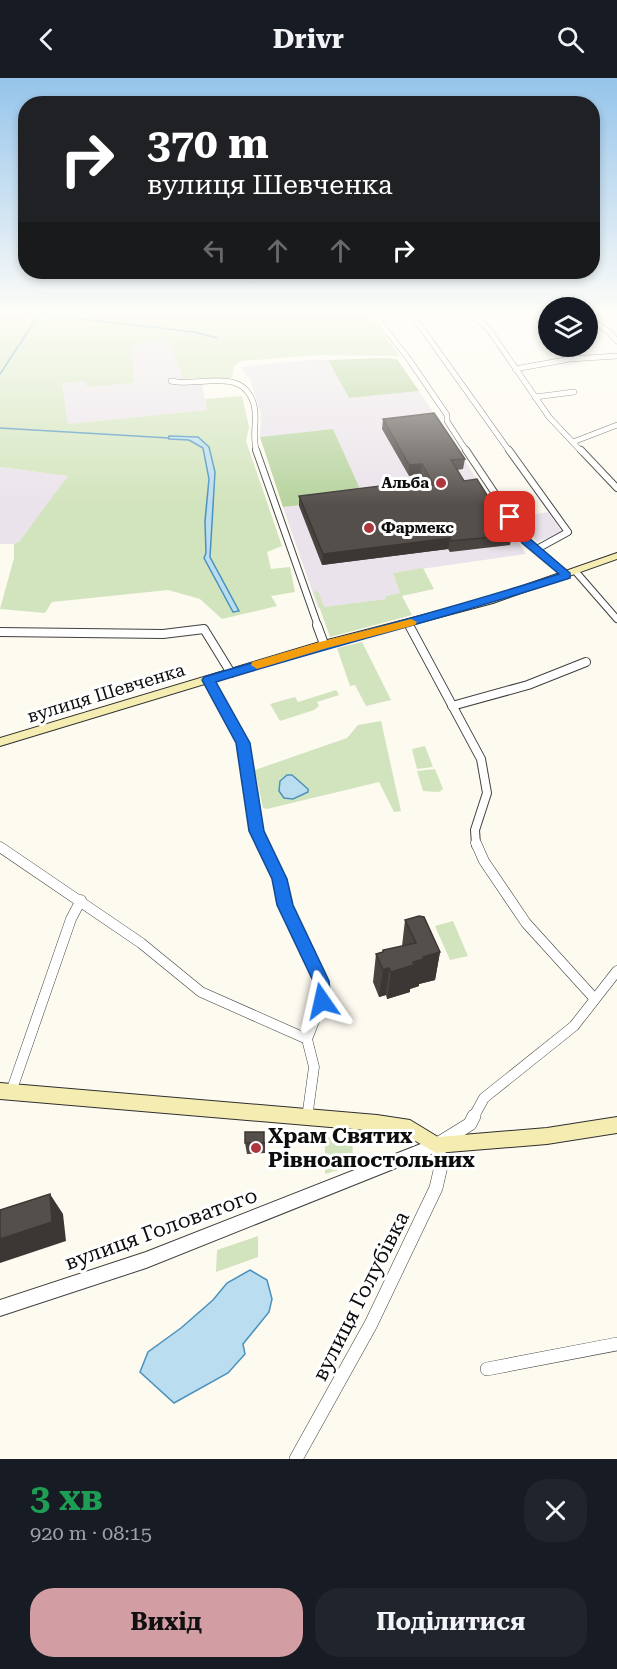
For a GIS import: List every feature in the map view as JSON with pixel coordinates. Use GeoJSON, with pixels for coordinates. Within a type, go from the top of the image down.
{"type":"FeatureCollection","features":[{"type":"Feature","properties":{"kind":"main road","name":"вулиця Шевченка"},"geometry":{"type":"LineString","coordinates":[[0,741],[324,645],[489,601],[617,556]]}},
{"type":"Feature","properties":{"kind":"main road"},"geometry":{"type":"LineString","coordinates":[[6,1091],[410,1128],[436,1145]]}},
{"type":"Feature","properties":{"kind":"main road","name":"вулиця Головатого"},"geometry":{"type":"LineString","coordinates":[[436,1145],[547,1136],[617,1125]]}},
{"type":"Feature","properties":{"kind":"street"},"geometry":{"type":"LineString","coordinates":[[420,375],[525,540],[571,574],[617,620]]}},
{"type":"Feature","properties":{"kind":"street"},"geometry":{"type":"LineString","coordinates":[[456,375],[568,532],[537,549]]}},
{"type":"Feature","properties":{"kind":"street"},"geometry":{"type":"LineString","coordinates":[[519,375],[549,417],[617,488]]}},
{"type":"Feature","properties":{"kind":"street"},"geometry":{"type":"LineString","coordinates":[[171,381],[179,383],[233,381],[245,387],[250,395],[256,417],[254,444],[324,645]]}},
{"type":"Feature","properties":{"kind":"street"},"geometry":{"type":"LineString","coordinates":[[535,397],[574,392]]}},
{"type":"Feature","properties":{"kind":"street"},"geometry":{"type":"LineString","coordinates":[[573,442],[617,425]]}},
{"type":"Feature","properties":{"kind":"street"},"geometry":{"type":"LineString","coordinates":[[408,623],[481,759],[488,783],[485,804],[474,829],[475,842],[480,855],[507,898],[539,939],[594,998]]}},
{"type":"Feature","properties":{"kind":"street"},"geometry":{"type":"LineString","coordinates":[[0,632],[163,634],[204,629],[231,673]]}},
{"type":"Feature","properties":{"kind":"street"},"geometry":{"type":"LineString","coordinates":[[452,706],[528,685],[586,662]]}},
{"type":"Feature","properties":{"kind":"street"},"geometry":{"type":"LineString","coordinates":[[208,680],[243,743],[257,831],[280,879],[285,905],[321,981],[322,1001],[307,1039]]}},
{"type":"Feature","properties":{"kind":"street"},"geometry":{"type":"LineString","coordinates":[[0,847],[141,943],[201,992],[307,1039],[312,1048],[313,1071],[307,1118]]}},
{"type":"Feature","properties":{"kind":"street"},"geometry":{"type":"LineString","coordinates":[[6,1091],[71,919],[81,900]]}},
{"type":"Feature","properties":{"kind":"street"},"geometry":{"type":"LineString","coordinates":[[436,1145],[470,1124],[484,1098],[574,1026],[617,971]]}},
{"type":"Feature","properties":{"kind":"street","name":"вулиця Головатого"},"geometry":{"type":"LineString","coordinates":[[0,1308],[146,1260],[436,1145]]}},
{"type":"Feature","properties":{"kind":"street","name":"вулиця Голубівка"},"geometry":{"type":"LineString","coordinates":[[296,1459],[371,1324],[436,1188],[442,1162],[436,1145]]}},
{"type":"Feature","properties":{"kind":"street"},"geometry":{"type":"LineString","coordinates":[[487,1369],[617,1344]]}},
{"type":"Feature","properties":{"kind":"shaded area"},"geometry":{"type":"Polygon","coordinates":[[[134,375],[182,375],[183,378],[201,379],[207,410],[68,424],[62,383],[87,381],[87,386],[134,383],[134,375]]]}},
{"type":"Feature","properties":{"kind":"shaded area"},"geometry":{"type":"Polygon","coordinates":[[[247,375],[337,375],[349,398],[419,391],[526,554],[393,573],[400,593],[386,596],[386,599],[318,608],[283,507],[363,498],[333,429],[260,437],[261,414],[247,375]]]}},
{"type":"Feature","properties":{"kind":"shaded area"},"geometry":{"type":"Polygon","coordinates":[[[0,467],[69,476],[19,542],[14,544],[0,544],[0,467]]]}},
{"type":"Feature","properties":{"kind":"shaded area"},"geometry":{"type":"Polygon","coordinates":[[[548,512],[563,533],[537,542],[520,517],[548,512]]]}},
{"type":"Feature","properties":{"kind":"green space"},"geometry":{"type":"Polygon","coordinates":[[[0,375],[134,375],[134,383],[87,387],[86,381],[62,383],[68,424],[207,410],[205,399],[242,396],[249,427],[246,441],[282,546],[267,552],[271,569],[290,567],[295,592],[271,596],[277,606],[222,619],[200,599],[168,590],[52,602],[45,613],[0,609],[14,558],[14,544],[19,542],[68,476],[0,467],[0,375]]]}},
{"type":"Feature","properties":{"kind":"green space"},"geometry":{"type":"Polygon","coordinates":[[[182,375],[232,375],[232,378],[183,378],[182,375]]]}},
{"type":"Feature","properties":{"kind":"green space"},"geometry":{"type":"Polygon","coordinates":[[[337,375],[408,375],[419,391],[349,398],[337,375]]]}},
{"type":"Feature","properties":{"kind":"green space"},"geometry":{"type":"Polygon","coordinates":[[[333,429],[364,498],[283,507],[260,437],[333,429]]]}},
{"type":"Feature","properties":{"kind":"green space"},"geometry":{"type":"Polygon","coordinates":[[[423,568],[434,589],[402,596],[412,615],[330,637],[314,592],[318,591],[324,607],[386,599],[386,596],[400,593],[393,573],[423,568]]]}},
{"type":"Feature","properties":{"kind":"green space"},"geometry":{"type":"Polygon","coordinates":[[[362,642],[391,700],[366,706],[355,685],[350,686],[337,648],[362,642]]]}},
{"type":"Feature","properties":{"kind":"green space"},"geometry":{"type":"Polygon","coordinates":[[[336,690],[339,695],[317,702],[319,706],[314,710],[280,721],[270,704],[295,697],[298,702],[336,690]]]}},
{"type":"Feature","properties":{"kind":"green space"},"geometry":{"type":"Polygon","coordinates":[[[381,721],[401,811],[394,812],[379,782],[267,809],[263,808],[255,770],[347,738],[358,725],[381,721]]]}},
{"type":"Feature","properties":{"kind":"green space"},"geometry":{"type":"Polygon","coordinates":[[[425,746],[433,767],[417,769],[412,749],[425,746]]]}},
{"type":"Feature","properties":{"kind":"green space"},"geometry":{"type":"Polygon","coordinates":[[[435,769],[443,789],[439,792],[423,791],[417,771],[435,769]]]}},
{"type":"Feature","properties":{"kind":"green space"},"geometry":{"type":"Polygon","coordinates":[[[453,921],[468,956],[450,960],[435,926],[453,921]]]}},
{"type":"Feature","properties":{"kind":"green space"},"geometry":{"type":"Polygon","coordinates":[[[325,1137],[353,1139],[352,1166],[325,1174],[325,1137]]]}},
{"type":"Feature","properties":{"kind":"green space"},"geometry":{"type":"Polygon","coordinates":[[[258,1236],[258,1257],[216,1272],[217,1250],[258,1236]]]}},
{"type":"Feature","properties":{"kind":"water"},"geometry":{"type":"Polygon","coordinates":[[[169,436],[198,437],[209,447],[215,472],[210,557],[239,611],[233,612],[204,558],[209,479],[203,448],[189,440],[169,439],[169,436]]]}},
{"type":"Feature","properties":{"kind":"water"},"geometry":{"type":"Polygon","coordinates":[[[287,775],[292,775],[308,789],[308,792],[293,799],[284,798],[279,791],[280,781],[287,775]]]}},
{"type":"Feature","properties":{"kind":"water"},"geometry":{"type":"Polygon","coordinates":[[[250,1270],[267,1280],[272,1299],[269,1312],[243,1344],[245,1354],[228,1373],[174,1403],[140,1372],[148,1352],[181,1328],[213,1300],[227,1283],[250,1270]]]}},
{"type":"Feature","properties":{"kind":"building"},"geometry":{"type":"Polygon","coordinates":[[[434,413],[465,459],[451,460],[464,481],[477,479],[512,535],[451,541],[450,538],[323,554],[299,496],[412,482],[415,487],[434,485],[422,464],[409,465],[383,419],[434,413]]]}},
{"type":"Feature","properties":{"kind":"building"},"geometry":{"type":"Polygon","coordinates":[[[424,917],[440,952],[413,962],[414,965],[391,972],[389,968],[383,970],[376,954],[383,950],[416,943],[405,920],[424,917]]]}},
{"type":"Feature","properties":{"kind":"building"},"geometry":{"type":"Polygon","coordinates":[[[245,1132],[264,1132],[264,1143],[245,1143],[245,1132]]]}},
{"type":"Feature","properties":{"kind":"building"},"geometry":{"type":"Polygon","coordinates":[[[50,1194],[52,1222],[0,1239],[0,1210],[50,1194]]]}},
{"type":"Feature","properties":{"kind":"waterway"},"geometry":{"type":"LineString","coordinates":[[0,428],[169,438]]}},
{"type":"Feature","properties":{"kind":"slow traffic"},"geometry":{"type":"LineString","coordinates":[[257,665],[411,622]]}},
{"type":"Feature","properties":{"kind":"place","name":"Альба"},"geometry":{"type":"Point","coordinates":[441,483]}},
{"type":"Feature","properties":{"kind":"place","name":"Фармекс"},"geometry":{"type":"Point","coordinates":[369,528]}},
{"type":"Feature","properties":{"kind":"place","name":"Храм Святих Рівноапостольних"},"geometry":{"type":"Point","coordinates":[256,1148]}},
{"type":"Feature","properties":{"kind":"route"},"geometry":{"type":"LineString","coordinates":[[322,1001],[321,981],[285,905],[280,879],[257,831],[252,813],[243,743],[208,680],[324,645],[489,601],[567,575],[525,540],[510,517]]}}]}
